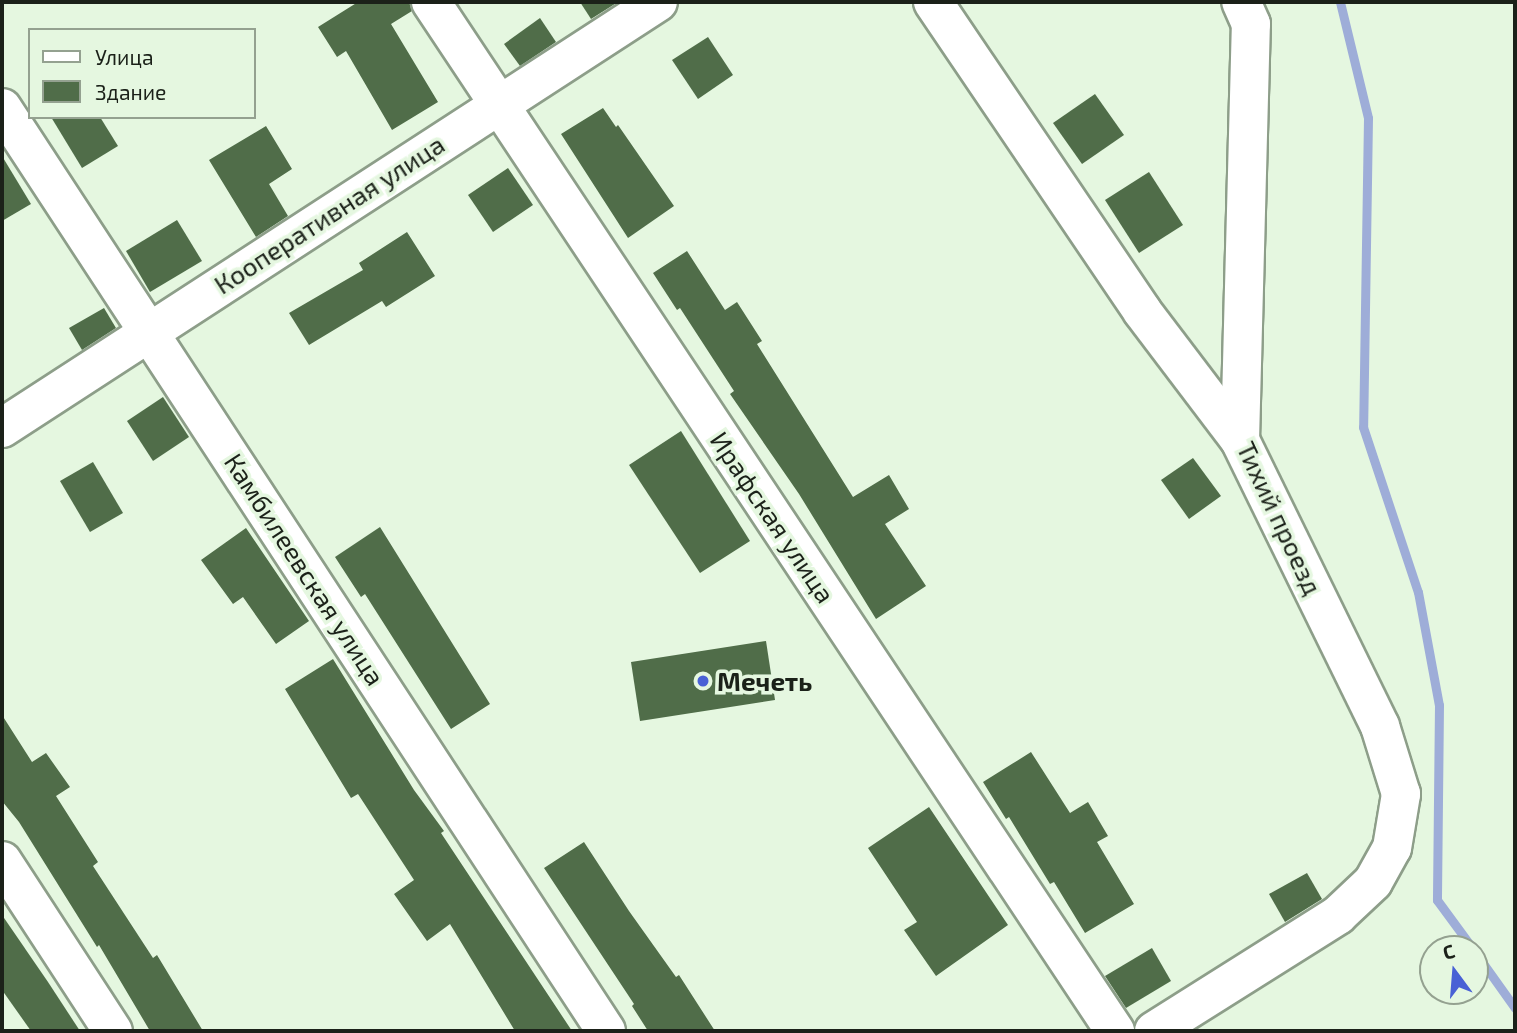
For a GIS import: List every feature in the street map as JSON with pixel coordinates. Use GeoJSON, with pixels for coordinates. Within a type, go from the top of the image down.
{"type":"FeatureCollection","features":[{"type":"Feature","properties":{"kind":"street","name":"Ирафская улица"},"geometry":{"type":"LineString","coordinates":[[431,2],[1115,1031]]}},
{"type":"Feature","properties":{"kind":"street","name":"Кооперативная улица"},"geometry":{"type":"LineString","coordinates":[[2,428],[498,103],[658,2]]}},
{"type":"Feature","properties":{"kind":"street"},"geometry":{"type":"LineString","coordinates":[[933,2],[1142,311],[1240,440]]}},
{"type":"Feature","properties":{"kind":"street","name":"Тихий проезд"},"geometry":{"type":"LineString","coordinates":[[1154,1031],[1338,915],[1373,881],[1392,848],[1401,794],[1380,726],[1240,440],[1251,24],[1241,2]]}},
{"type":"Feature","properties":{"kind":"street","name":"Камбилеевская улица"},"geometry":{"type":"LineString","coordinates":[[2,108],[151,331],[606,1031]]}},
{"type":"Feature","properties":{"kind":"street"},"geometry":{"type":"LineString","coordinates":[[2,861],[113,1031]]}},
{"type":"Feature","properties":{"kind":"building"},"geometry":{"type":"Polygon","coordinates":[[[358,2],[409,2],[412,11],[391,24],[438,102],[392,130],[346,51],[337,57],[318,27],[358,2]]]}},
{"type":"Feature","properties":{"kind":"building"},"geometry":{"type":"Polygon","coordinates":[[[580,2],[618,2],[591,19],[580,2]]]}},
{"type":"Feature","properties":{"kind":"building"},"geometry":{"type":"Polygon","coordinates":[[[540,18],[556,42],[520,66],[504,44],[540,18]]]}},
{"type":"Feature","properties":{"kind":"building"},"geometry":{"type":"Polygon","coordinates":[[[708,37],[733,75],[698,99],[672,60],[708,37]]]}},
{"type":"Feature","properties":{"kind":"building"},"geometry":{"type":"Polygon","coordinates":[[[1095,94],[1124,135],[1082,164],[1053,123],[1095,94]]]}},
{"type":"Feature","properties":{"kind":"building"},"geometry":{"type":"Polygon","coordinates":[[[603,108],[616,127],[618,125],[674,206],[628,238],[561,134],[603,108]]]}},
{"type":"Feature","properties":{"kind":"building"},"geometry":{"type":"Polygon","coordinates":[[[52,119],[101,119],[118,146],[82,168],[52,119]]]}},
{"type":"Feature","properties":{"kind":"building"},"geometry":{"type":"Polygon","coordinates":[[[266,126],[292,169],[269,184],[288,216],[256,237],[209,160],[266,126]]]}},
{"type":"Feature","properties":{"kind":"building"},"geometry":{"type":"Polygon","coordinates":[[[2,156],[31,204],[2,221],[2,156]]]}},
{"type":"Feature","properties":{"kind":"building"},"geometry":{"type":"Polygon","coordinates":[[[508,168],[533,205],[493,232],[468,195],[508,168]]]}},
{"type":"Feature","properties":{"kind":"building"},"geometry":{"type":"Polygon","coordinates":[[[1149,172],[1183,225],[1139,253],[1105,200],[1149,172]]]}},
{"type":"Feature","properties":{"kind":"building"},"geometry":{"type":"Polygon","coordinates":[[[177,220],[202,261],[150,292],[126,251],[177,220]]]}},
{"type":"Feature","properties":{"kind":"building"},"geometry":{"type":"Polygon","coordinates":[[[407,232],[435,276],[386,307],[382,301],[309,345],[289,313],[363,270],[359,263],[407,232]]]}},
{"type":"Feature","properties":{"kind":"building"},"geometry":{"type":"Polygon","coordinates":[[[687,251],[725,310],[737,302],[762,341],[757,344],[853,497],[889,475],[909,509],[885,524],[926,586],[876,619],[799,494],[730,394],[734,391],[680,308],[677,310],[653,273],[687,251]]]}},
{"type":"Feature","properties":{"kind":"building"},"geometry":{"type":"Polygon","coordinates":[[[104,308],[116,328],[82,350],[69,328],[104,308]]]}},
{"type":"Feature","properties":{"kind":"building"},"geometry":{"type":"Polygon","coordinates":[[[163,397],[189,437],[153,461],[127,421],[163,397]]]}},
{"type":"Feature","properties":{"kind":"building"},"geometry":{"type":"Polygon","coordinates":[[[681,431],[750,541],[700,573],[629,465],[681,431]]]}},
{"type":"Feature","properties":{"kind":"building"},"geometry":{"type":"Polygon","coordinates":[[[1193,458],[1221,496],[1189,519],[1161,480],[1193,458]]]}},
{"type":"Feature","properties":{"kind":"building"},"geometry":{"type":"Polygon","coordinates":[[[93,462],[123,513],[90,532],[60,481],[93,462]]]}},
{"type":"Feature","properties":{"kind":"building"},"geometry":{"type":"Polygon","coordinates":[[[380,527],[490,704],[451,729],[365,594],[361,597],[335,557],[380,527]]]}},
{"type":"Feature","properties":{"kind":"building"},"geometry":{"type":"Polygon","coordinates":[[[246,528],[309,621],[276,644],[243,597],[233,604],[201,560],[246,528]]]}},
{"type":"Feature","properties":{"kind":"building","name":"Мечеть"},"geometry":{"type":"Polygon","coordinates":[[[766,641],[775,700],[640,721],[631,662],[766,641]]]}},
{"type":"Feature","properties":{"kind":"building"},"geometry":{"type":"Polygon","coordinates":[[[333,659],[414,790],[444,831],[441,833],[572,1031],[515,1031],[450,924],[427,941],[394,894],[414,880],[358,794],[351,798],[285,689],[333,659]]]}},
{"type":"Feature","properties":{"kind":"building"},"geometry":{"type":"Polygon","coordinates":[[[2,715],[32,762],[46,753],[70,787],[56,796],[98,862],[93,866],[153,958],[157,955],[203,1031],[150,1031],[99,945],[97,947],[19,822],[2,801],[2,715]]]}},
{"type":"Feature","properties":{"kind":"building"},"geometry":{"type":"Polygon","coordinates":[[[1031,752],[1070,813],[1088,802],[1108,836],[1097,842],[1134,904],[1085,933],[1054,882],[1050,884],[1009,817],[1006,819],[983,782],[1031,752]]]}},
{"type":"Feature","properties":{"kind":"building"},"geometry":{"type":"Polygon","coordinates":[[[929,807],[1008,925],[936,976],[904,930],[917,922],[868,848],[929,807]]]}},
{"type":"Feature","properties":{"kind":"building"},"geometry":{"type":"Polygon","coordinates":[[[584,842],[629,911],[676,977],[679,975],[715,1031],[648,1031],[632,1006],[634,1004],[544,868],[584,842]]]}},
{"type":"Feature","properties":{"kind":"building"},"geometry":{"type":"Polygon","coordinates":[[[1307,873],[1322,899],[1285,922],[1269,894],[1307,873]]]}},
{"type":"Feature","properties":{"kind":"building"},"geometry":{"type":"Polygon","coordinates":[[[2,915],[80,1031],[31,1031],[2,990],[2,915]]]}},
{"type":"Feature","properties":{"kind":"building"},"geometry":{"type":"Polygon","coordinates":[[[1152,948],[1171,981],[1126,1008],[1105,976],[1152,948]]]}},
{"type":"Feature","properties":{"kind":"waterway"},"geometry":{"type":"LineString","coordinates":[[1340,2],[1368,118],[1363,427],[1418,592],[1439,705],[1437,900],[1463,935]]}},
{"type":"Feature","properties":{"kind":"waterway"},"geometry":{"type":"LineString","coordinates":[[1489,972],[1515,1008]]}},
{"type":"Feature","properties":{"kind":"place","name":"Мечеть"},"geometry":{"type":"Point","coordinates":[703,681]}}]}
